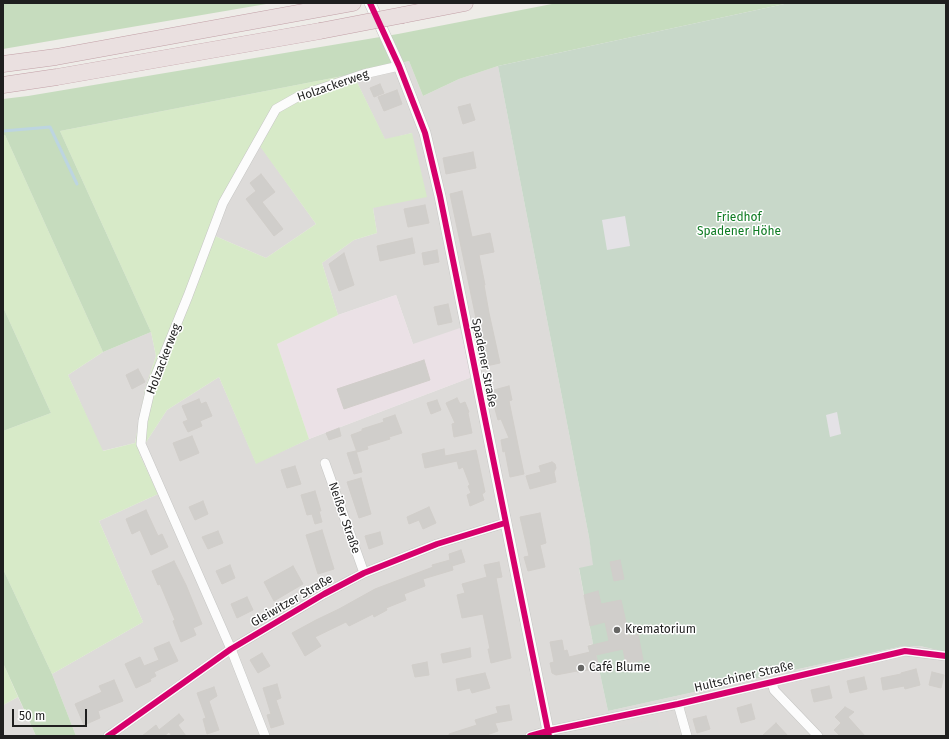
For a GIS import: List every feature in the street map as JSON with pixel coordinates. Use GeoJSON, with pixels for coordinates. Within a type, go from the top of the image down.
{"type":"FeatureCollection","features":[{"type":"Feature","properties":{"kind":"highway"},"geometry":{"type":"LineString","coordinates":[[3,64],[56,57],[353,3]]}},
{"type":"Feature","properties":{"kind":"highway"},"geometry":{"type":"LineString","coordinates":[[3,85],[65,76],[320,31],[466,3]]}},
{"type":"Feature","properties":{"kind":"street","name":"Spadener Straße"},"geometry":{"type":"LineString","coordinates":[[370,3],[399,66],[425,133],[438,189],[548,733]]}},
{"type":"Feature","properties":{"kind":"street","name":"Holzackerweg"},"geometry":{"type":"LineString","coordinates":[[265,736],[231,649],[142,444],[143,422],[151,387],[188,296],[223,203],[276,109],[299,96],[364,74],[399,66]]}},
{"type":"Feature","properties":{"kind":"street","name":"Neißer Straße"},"geometry":{"type":"LineString","coordinates":[[325,463],[364,574]]}},
{"type":"Feature","properties":{"kind":"street","name":"Gleiwitzer Straße"},"geometry":{"type":"LineString","coordinates":[[108,736],[231,649],[324,594],[364,574],[437,544],[506,523]]}},
{"type":"Feature","properties":{"kind":"street","name":"Hultschiner Straße"},"geometry":{"type":"LineString","coordinates":[[530,736],[678,704],[906,651],[946,656]]}},
{"type":"Feature","properties":{"kind":"street"},"geometry":{"type":"LineString","coordinates":[[772,682],[774,690],[818,736]]}},
{"type":"Feature","properties":{"kind":"street"},"geometry":{"type":"LineString","coordinates":[[678,704],[687,736]]}},
{"type":"Feature","properties":{"kind":"shaded area"},"geometry":{"type":"Polygon","coordinates":[[[409,61],[423,96],[459,79],[498,66],[594,566],[579,569],[593,644],[588,645],[596,655],[608,711],[903,646],[920,646],[946,652],[946,736],[76,736],[52,674],[143,622],[99,521],[158,494],[139,453],[167,410],[219,377],[256,463],[309,439],[472,377],[413,344],[396,295],[338,315],[322,263],[354,240],[377,233],[373,208],[412,133],[385,140],[353,74],[409,61]]]}},
{"type":"Feature","properties":{"kind":"shaded area"},"geometry":{"type":"Polygon","coordinates":[[[259,144],[316,224],[266,258],[215,236],[227,203],[259,144]]]}},
{"type":"Feature","properties":{"kind":"shaded area"},"geometry":{"type":"Polygon","coordinates":[[[625,216],[630,246],[607,250],[602,220],[625,216]]]}},
{"type":"Feature","properties":{"kind":"shaded area"},"geometry":{"type":"Polygon","coordinates":[[[396,295],[413,344],[460,328],[472,377],[309,439],[277,344],[338,315],[396,295]]]}},
{"type":"Feature","properties":{"kind":"shaded area"},"geometry":{"type":"Polygon","coordinates":[[[151,332],[156,356],[145,389],[135,443],[102,451],[68,375],[103,352],[151,332]]]}},
{"type":"Feature","properties":{"kind":"shaded area"},"geometry":{"type":"Polygon","coordinates":[[[837,412],[841,434],[830,437],[826,415],[837,412]]]}},
{"type":"Feature","properties":{"kind":"shaded area"},"geometry":{"type":"Polygon","coordinates":[[[18,697],[36,736],[3,736],[3,705],[18,697]]]}},
{"type":"Feature","properties":{"kind":"shaded area"},"geometry":{"type":"Polygon","coordinates":[[[657,719],[661,736],[569,736],[657,719]]]}},
{"type":"Feature","properties":{"kind":"green space"},"geometry":{"type":"Polygon","coordinates":[[[3,3],[272,3],[3,49],[3,3]]]}},
{"type":"Feature","properties":{"kind":"green space"},"geometry":{"type":"Polygon","coordinates":[[[557,3],[789,3],[498,66],[459,79],[423,96],[409,61],[353,74],[60,131],[151,332],[103,352],[5,135],[3,135],[3,99],[398,34],[557,3]]]}},
{"type":"Feature","properties":{"kind":"green space","name":"Friedhof Spadener Höhe"},"geometry":{"type":"Polygon","coordinates":[[[789,3],[946,3],[946,652],[920,646],[903,646],[608,711],[596,655],[590,656],[588,646],[593,644],[579,568],[593,565],[589,537],[498,66],[789,3]]]}},
{"type":"Feature","properties":{"kind":"green space"},"geometry":{"type":"Polygon","coordinates":[[[353,74],[385,139],[412,133],[427,197],[373,208],[377,233],[354,240],[322,263],[338,315],[277,344],[309,439],[256,464],[219,377],[167,410],[139,453],[158,494],[99,521],[143,622],[52,674],[3,569],[3,431],[51,413],[3,307],[3,135],[5,135],[103,352],[68,375],[103,451],[135,443],[145,389],[156,356],[151,332],[60,131],[353,74]],[[259,145],[227,203],[215,236],[266,258],[316,224],[259,145]]]}},
{"type":"Feature","properties":{"kind":"green space"},"geometry":{"type":"Polygon","coordinates":[[[3,307],[51,413],[3,431],[3,307]]]}},
{"type":"Feature","properties":{"kind":"green space"},"geometry":{"type":"Polygon","coordinates":[[[3,569],[52,674],[76,736],[36,736],[3,663],[3,569]]]}},
{"type":"Feature","properties":{"kind":"green space"},"geometry":{"type":"Polygon","coordinates":[[[3,663],[18,697],[3,705],[3,663]]]}},
{"type":"Feature","properties":{"kind":"building"},"geometry":{"type":"Polygon","coordinates":[[[380,84],[384,93],[374,97],[370,88],[380,84]]]}},
{"type":"Feature","properties":{"kind":"building"},"geometry":{"type":"Polygon","coordinates":[[[397,90],[402,104],[384,111],[378,97],[397,90]]]}},
{"type":"Feature","properties":{"kind":"building"},"geometry":{"type":"Polygon","coordinates":[[[470,104],[475,120],[463,124],[458,107],[470,104]]]}},
{"type":"Feature","properties":{"kind":"building"},"geometry":{"type":"Polygon","coordinates":[[[473,152],[476,168],[446,174],[443,158],[473,152]]]}},
{"type":"Feature","properties":{"kind":"building"},"geometry":{"type":"Polygon","coordinates":[[[261,174],[275,192],[262,202],[283,229],[274,236],[246,199],[256,191],[250,183],[261,174]]]}},
{"type":"Feature","properties":{"kind":"building"},"geometry":{"type":"Polygon","coordinates":[[[462,191],[472,237],[490,233],[494,252],[479,255],[489,313],[500,363],[486,366],[450,194],[462,191]]]}},
{"type":"Feature","properties":{"kind":"building"},"geometry":{"type":"Polygon","coordinates":[[[425,205],[429,223],[408,227],[404,209],[425,205]]]}},
{"type":"Feature","properties":{"kind":"building"},"geometry":{"type":"Polygon","coordinates":[[[412,238],[415,253],[380,261],[377,246],[412,238]]]}},
{"type":"Feature","properties":{"kind":"building"},"geometry":{"type":"Polygon","coordinates":[[[437,250],[439,262],[424,265],[422,253],[437,250]]]}},
{"type":"Feature","properties":{"kind":"building"},"geometry":{"type":"Polygon","coordinates":[[[344,253],[354,285],[339,291],[329,264],[344,253]]]}},
{"type":"Feature","properties":{"kind":"building"},"geometry":{"type":"Polygon","coordinates":[[[448,304],[452,322],[438,325],[434,307],[448,304]]]}},
{"type":"Feature","properties":{"kind":"building"},"geometry":{"type":"Polygon","coordinates":[[[424,360],[430,380],[344,409],[337,389],[424,360]]]}},
{"type":"Feature","properties":{"kind":"building"},"geometry":{"type":"Polygon","coordinates":[[[138,369],[145,382],[132,389],[126,375],[138,369]]]}},
{"type":"Feature","properties":{"kind":"building"},"geometry":{"type":"Polygon","coordinates":[[[509,386],[512,400],[509,401],[524,474],[510,477],[505,451],[503,452],[501,440],[509,438],[501,419],[498,420],[490,391],[509,386]]]}},
{"type":"Feature","properties":{"kind":"building"},"geometry":{"type":"Polygon","coordinates":[[[457,398],[460,404],[465,402],[469,412],[472,433],[454,437],[452,424],[455,423],[446,403],[457,398]]]}},
{"type":"Feature","properties":{"kind":"building"},"geometry":{"type":"Polygon","coordinates":[[[199,399],[201,404],[206,402],[212,416],[200,421],[202,426],[188,432],[183,422],[188,420],[182,406],[199,399]]]}},
{"type":"Feature","properties":{"kind":"building"},"geometry":{"type":"Polygon","coordinates":[[[437,400],[441,410],[431,414],[427,403],[437,400]]]}},
{"type":"Feature","properties":{"kind":"building"},"geometry":{"type":"Polygon","coordinates":[[[395,415],[402,433],[389,437],[390,439],[367,446],[368,449],[357,452],[351,435],[362,431],[362,429],[384,422],[383,419],[395,415]]]}},
{"type":"Feature","properties":{"kind":"building"},"geometry":{"type":"Polygon","coordinates":[[[339,428],[341,436],[329,440],[326,433],[339,428]]]}},
{"type":"Feature","properties":{"kind":"building"},"geometry":{"type":"Polygon","coordinates":[[[192,436],[199,453],[180,461],[173,443],[192,436]]]}},
{"type":"Feature","properties":{"kind":"building"},"geometry":{"type":"Polygon","coordinates":[[[444,449],[445,456],[476,450],[485,492],[482,494],[484,500],[470,506],[467,495],[471,493],[468,486],[470,485],[463,467],[459,469],[457,461],[425,468],[422,454],[444,449]]]}},
{"type":"Feature","properties":{"kind":"building"},"geometry":{"type":"Polygon","coordinates":[[[356,451],[362,472],[354,474],[347,453],[356,451]]]}},
{"type":"Feature","properties":{"kind":"building"},"geometry":{"type":"Polygon","coordinates":[[[552,462],[555,464],[556,468],[554,472],[556,482],[530,489],[526,476],[541,472],[539,466],[552,462]]]}},
{"type":"Feature","properties":{"kind":"building"},"geometry":{"type":"Polygon","coordinates":[[[295,466],[301,484],[287,488],[281,470],[295,466]]]}},
{"type":"Feature","properties":{"kind":"building"},"geometry":{"type":"Polygon","coordinates":[[[361,478],[371,514],[359,518],[347,482],[361,478]]]}},
{"type":"Feature","properties":{"kind":"building"},"geometry":{"type":"Polygon","coordinates":[[[315,491],[321,511],[319,511],[322,522],[315,524],[312,514],[307,515],[301,495],[315,491]]]}},
{"type":"Feature","properties":{"kind":"building"},"geometry":{"type":"Polygon","coordinates":[[[203,501],[208,514],[195,520],[189,507],[203,501]]]}},
{"type":"Feature","properties":{"kind":"building"},"geometry":{"type":"Polygon","coordinates":[[[429,507],[436,523],[423,529],[419,520],[409,524],[407,517],[429,507]]]}},
{"type":"Feature","properties":{"kind":"building"},"geometry":{"type":"Polygon","coordinates":[[[146,510],[158,536],[162,534],[168,547],[151,555],[140,530],[132,534],[126,519],[146,510]]]}},
{"type":"Feature","properties":{"kind":"building"},"geometry":{"type":"Polygon","coordinates":[[[540,513],[546,543],[540,545],[545,567],[528,571],[524,557],[529,556],[520,517],[540,513]]]}},
{"type":"Feature","properties":{"kind":"building"},"geometry":{"type":"Polygon","coordinates":[[[322,530],[334,569],[318,574],[306,535],[322,530]]]}},
{"type":"Feature","properties":{"kind":"building"},"geometry":{"type":"Polygon","coordinates":[[[218,531],[223,543],[208,549],[202,537],[218,531]]]}},
{"type":"Feature","properties":{"kind":"building"},"geometry":{"type":"Polygon","coordinates":[[[380,532],[383,544],[369,549],[365,536],[380,532]]]}},
{"type":"Feature","properties":{"kind":"building"},"geometry":{"type":"Polygon","coordinates":[[[461,550],[465,562],[452,566],[453,570],[423,579],[425,586],[404,594],[406,600],[386,608],[387,610],[374,617],[373,614],[349,626],[346,622],[315,637],[321,646],[305,656],[292,633],[375,589],[433,567],[432,565],[450,560],[449,554],[461,550]]]}},
{"type":"Feature","properties":{"kind":"building"},"geometry":{"type":"Polygon","coordinates":[[[620,560],[624,579],[614,581],[610,562],[620,560]]]}},
{"type":"Feature","properties":{"kind":"building"},"geometry":{"type":"Polygon","coordinates":[[[174,561],[186,585],[202,624],[193,628],[196,635],[181,642],[173,621],[175,620],[160,584],[158,585],[152,571],[174,561]]]}},
{"type":"Feature","properties":{"kind":"building"},"geometry":{"type":"Polygon","coordinates":[[[499,562],[502,577],[496,578],[511,658],[491,663],[488,649],[490,649],[483,614],[462,618],[457,595],[465,593],[462,584],[487,577],[484,565],[499,562]]]}},
{"type":"Feature","properties":{"kind":"building"},"geometry":{"type":"Polygon","coordinates":[[[230,565],[235,578],[222,584],[216,571],[230,565]]]}},
{"type":"Feature","properties":{"kind":"building"},"geometry":{"type":"Polygon","coordinates":[[[293,566],[303,584],[274,601],[264,582],[293,566]]]}},
{"type":"Feature","properties":{"kind":"building","name":"Krematorium"},"geometry":{"type":"Polygon","coordinates":[[[598,591],[601,604],[621,600],[629,636],[638,634],[643,660],[626,664],[623,649],[596,655],[599,668],[556,675],[552,673],[550,663],[554,662],[550,642],[562,640],[564,651],[567,650],[569,657],[590,652],[588,646],[609,641],[605,622],[590,626],[584,595],[598,591]]]}},
{"type":"Feature","properties":{"kind":"building"},"geometry":{"type":"Polygon","coordinates":[[[247,597],[253,610],[237,618],[231,604],[247,597]]]}},
{"type":"Feature","properties":{"kind":"building"},"geometry":{"type":"Polygon","coordinates":[[[169,642],[178,661],[154,672],[156,676],[150,679],[151,681],[136,688],[125,664],[140,657],[144,666],[159,660],[154,648],[169,642]]]}},
{"type":"Feature","properties":{"kind":"building"},"geometry":{"type":"Polygon","coordinates":[[[470,648],[471,657],[443,663],[441,654],[470,648]]]}},
{"type":"Feature","properties":{"kind":"building"},"geometry":{"type":"Polygon","coordinates":[[[262,653],[270,666],[258,673],[250,660],[262,653]]]}},
{"type":"Feature","properties":{"kind":"building"},"geometry":{"type":"Polygon","coordinates":[[[427,662],[429,675],[415,677],[412,665],[427,662]]]}},
{"type":"Feature","properties":{"kind":"building"},"geometry":{"type":"Polygon","coordinates":[[[916,669],[920,685],[905,689],[904,686],[883,690],[881,678],[916,669]]]}},
{"type":"Feature","properties":{"kind":"building"},"geometry":{"type":"Polygon","coordinates":[[[932,672],[944,675],[941,688],[929,685],[932,672]]]}},
{"type":"Feature","properties":{"kind":"building"},"geometry":{"type":"Polygon","coordinates":[[[485,673],[490,688],[472,693],[470,688],[458,691],[456,679],[485,673]]]}},
{"type":"Feature","properties":{"kind":"building"},"geometry":{"type":"Polygon","coordinates":[[[864,677],[867,689],[850,693],[847,681],[864,677]]]}},
{"type":"Feature","properties":{"kind":"building"},"geometry":{"type":"Polygon","coordinates":[[[114,680],[123,701],[98,711],[100,718],[84,725],[75,704],[102,692],[99,686],[114,680]]]}},
{"type":"Feature","properties":{"kind":"building"},"geometry":{"type":"Polygon","coordinates":[[[277,684],[281,698],[276,700],[284,724],[271,728],[267,715],[271,714],[263,688],[277,684]]]}},
{"type":"Feature","properties":{"kind":"building"},"geometry":{"type":"Polygon","coordinates":[[[829,686],[832,698],[814,702],[811,690],[829,686]]]}},
{"type":"Feature","properties":{"kind":"building"},"geometry":{"type":"Polygon","coordinates":[[[214,687],[217,696],[209,701],[219,730],[207,734],[203,719],[206,718],[197,693],[214,687]]]}},
{"type":"Feature","properties":{"kind":"building"},"geometry":{"type":"Polygon","coordinates":[[[751,704],[755,719],[741,723],[737,708],[751,704]]]}},
{"type":"Feature","properties":{"kind":"building"},"geometry":{"type":"Polygon","coordinates":[[[509,705],[512,720],[495,723],[498,731],[484,736],[449,736],[449,734],[477,725],[475,720],[498,713],[496,707],[509,705]]]}},
{"type":"Feature","properties":{"kind":"building"},"geometry":{"type":"Polygon","coordinates":[[[845,707],[854,712],[848,717],[865,736],[840,736],[834,730],[841,723],[835,717],[845,707]]]}},
{"type":"Feature","properties":{"kind":"building"},"geometry":{"type":"Polygon","coordinates":[[[179,714],[184,720],[178,725],[186,736],[172,736],[169,732],[164,736],[142,736],[156,725],[159,730],[179,714]]]}},
{"type":"Feature","properties":{"kind":"building"},"geometry":{"type":"Polygon","coordinates":[[[706,716],[710,729],[697,733],[693,719],[706,716]]]}},
{"type":"Feature","properties":{"kind":"building"},"geometry":{"type":"Polygon","coordinates":[[[776,723],[788,736],[762,736],[776,723]]]}},
{"type":"Feature","properties":{"kind":"waterway"},"geometry":{"type":"LineString","coordinates":[[3,131],[50,127],[77,184]]}},
{"type":"Feature","properties":{"kind":"cycle path"},"geometry":{"type":"LineString","coordinates":[[370,3],[399,66],[425,133],[440,196],[549,736]]}},
{"type":"Feature","properties":{"kind":"cycle path"},"geometry":{"type":"LineString","coordinates":[[108,736],[231,649],[324,594],[364,573],[437,544],[505,523]]}},
{"type":"Feature","properties":{"kind":"cycle path"},"geometry":{"type":"LineString","coordinates":[[530,736],[678,704],[905,651],[946,656]]}},
{"type":"Feature","properties":{"kind":"place","name":"Krematorium"},"geometry":{"type":"Point","coordinates":[617,630]}},
{"type":"Feature","properties":{"kind":"place","name":"Café Blume"},"geometry":{"type":"Point","coordinates":[581,668]}}]}
